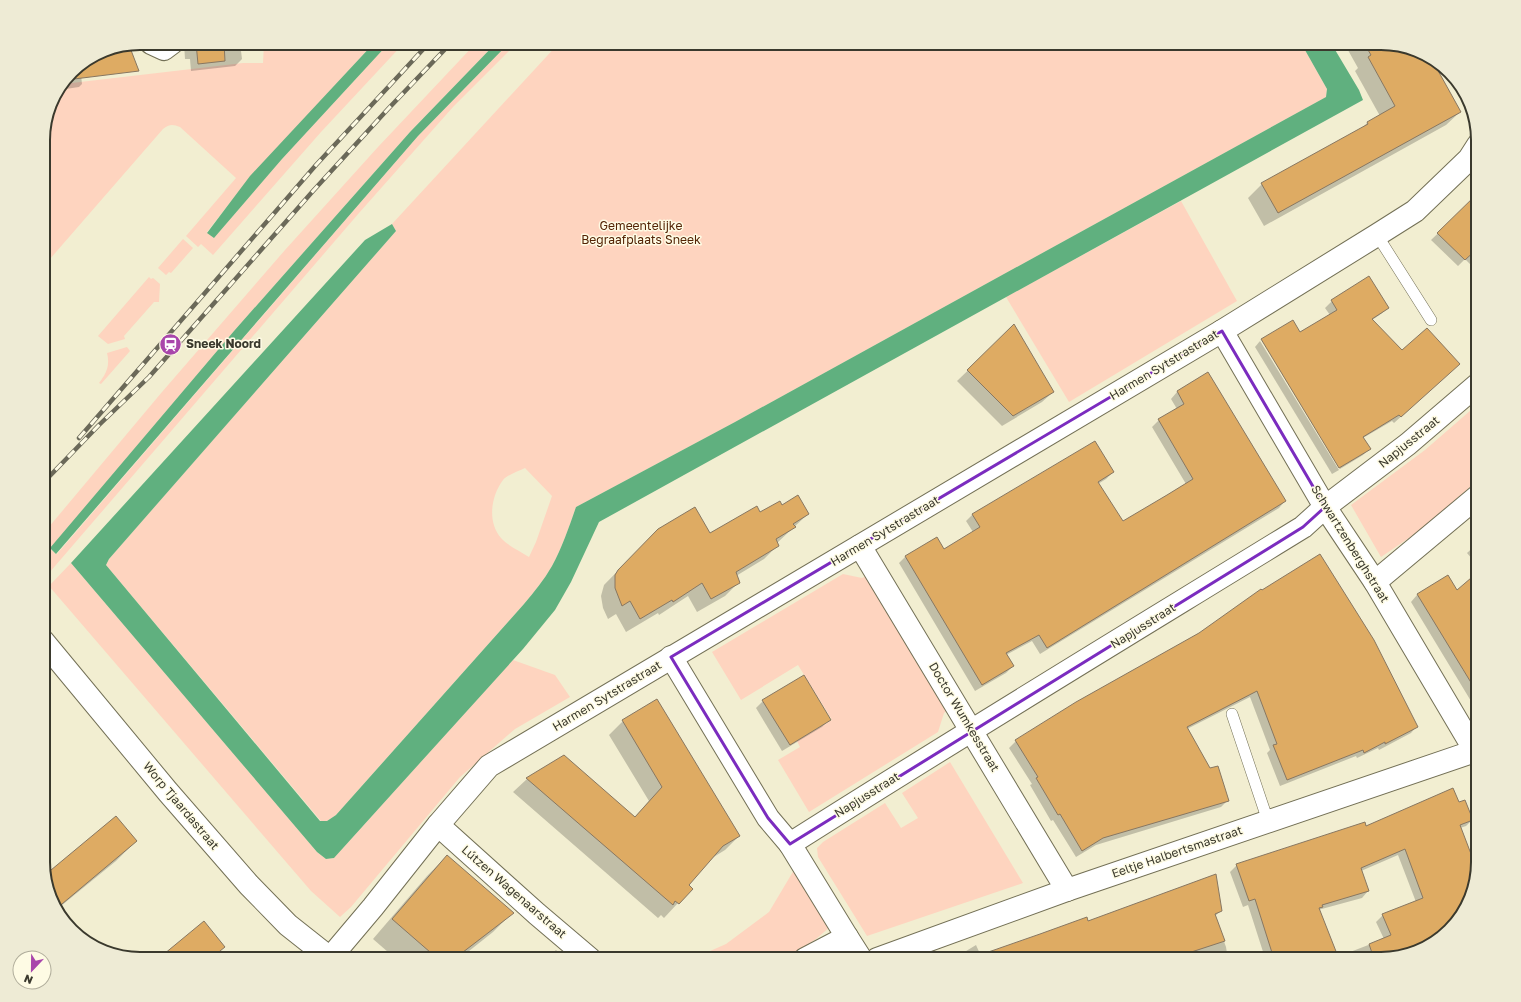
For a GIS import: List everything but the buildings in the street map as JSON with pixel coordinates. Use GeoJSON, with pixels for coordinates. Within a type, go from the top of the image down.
{"type":"FeatureCollection","features":[{"type":"Feature","properties":{"kind":"street","name":"Harmen Sytstrastraat"},"geometry":{"type":"LineString","coordinates":[[336,952],[438,825],[489,766],[1222,331],[1377,235],[1415,211],[1471,156]]}},
{"type":"Feature","properties":{"kind":"street","name":"Schwartzenberghstraat"},"geometry":{"type":"LineString","coordinates":[[1222,331],[1325,507],[1375,582],[1471,742]]}},
{"type":"Feature","properties":{"kind":"street","name":"Napjusstraat"},"geometry":{"type":"LineString","coordinates":[[790,844],[945,746],[972,731],[1303,527],[1325,507],[1408,444],[1471,390]]}},
{"type":"Feature","properties":{"kind":"street"},"geometry":{"type":"LineString","coordinates":[[1375,582],[1471,502]]}},
{"type":"Feature","properties":{"kind":"street","name":"Doctor Wumkesstraat"},"geometry":{"type":"LineString","coordinates":[[860,546],[1067,890]]}},
{"type":"Feature","properties":{"kind":"street","name":"Worp Tjaardastraat"},"geometry":{"type":"LineString","coordinates":[[50,649],[168,792],[249,886],[288,925],[321,952]]}},
{"type":"Feature","properties":{"kind":"street"},"geometry":{"type":"LineString","coordinates":[[671,657],[768,818],[790,844],[857,952]]}},
{"type":"Feature","properties":{"kind":"street","name":"Eeltje Halbertsmastraat"},"geometry":{"type":"LineString","coordinates":[[896,952],[1067,890],[1268,821],[1471,754]]}},
{"type":"Feature","properties":{"kind":"street","name":"Lútzen Wagenaarstraat"},"geometry":{"type":"LineString","coordinates":[[438,825],[582,952]]}},
{"type":"Feature","properties":{"kind":"street"},"geometry":{"type":"LineString","coordinates":[[818,952],[847,936]]}},
{"type":"Feature","properties":{"kind":"lane"},"geometry":{"type":"LineString","coordinates":[[1377,235],[1431,320]]}},
{"type":"Feature","properties":{"kind":"lane"},"geometry":{"type":"LineString","coordinates":[[1232,714],[1268,821]]}},
{"type":"Feature","properties":{"kind":"highlighted area"},"geometry":{"type":"Polygon","coordinates":[[[1222,331],[1325,507],[1303,527],[790,844],[768,818],[671,657],[1222,331]]]}},
{"type":"Feature","properties":{"kind":"green space"},"geometry":{"type":"Polygon","coordinates":[[[264,50],[368,50],[250,177],[207,232],[214,238],[282,159],[383,50],[397,50],[321,132],[213,255],[201,244],[198,247],[186,236],[236,178],[180,127],[171,125],[163,129],[50,259],[50,134],[53,117],[57,106],[62,95],[70,83],[243,63],[263,63],[264,50]]]}},
{"type":"Feature","properties":{"kind":"green space"},"geometry":{"type":"Polygon","coordinates":[[[469,50],[489,50],[410,132],[234,331],[50,549],[50,526],[162,392],[285,250],[378,147],[469,50]]]}},
{"type":"Feature","properties":{"kind":"green space"},"geometry":{"type":"Polygon","coordinates":[[[502,50],[510,50],[453,107],[359,213],[50,572],[50,549],[57,554],[418,136],[502,50]]]}},
{"type":"Feature","properties":{"kind":"green space","name":"Gemeentelijke Begraafplaats Sneek"},"geometry":{"type":"Polygon","coordinates":[[[553,50],[1305,50],[1327,89],[1326,97],[735,422],[576,507],[556,559],[546,576],[524,604],[336,815],[327,821],[321,821],[106,565],[109,559],[396,231],[392,224],[553,50]],[[525,468],[503,480],[493,501],[492,517],[497,532],[501,538],[529,557],[536,542],[552,496],[525,468]]]}},
{"type":"Feature","properties":{"kind":"green space"},"geometry":{"type":"Polygon","coordinates":[[[1181,201],[1237,301],[1069,402],[1006,297],[1181,201]]]}},
{"type":"Feature","properties":{"kind":"green space"},"geometry":{"type":"Polygon","coordinates":[[[183,239],[193,248],[171,273],[169,272],[166,275],[158,268],[183,239]]]}},
{"type":"Feature","properties":{"kind":"green space"},"geometry":{"type":"Polygon","coordinates":[[[149,277],[151,279],[153,278],[160,284],[159,302],[154,302],[124,336],[125,339],[108,344],[98,336],[149,277]]]}},
{"type":"Feature","properties":{"kind":"green space"},"geometry":{"type":"Polygon","coordinates":[[[127,347],[130,351],[101,384],[99,383],[107,369],[107,353],[127,347]]]}},
{"type":"Feature","properties":{"kind":"green space"},"geometry":{"type":"Polygon","coordinates":[[[1471,410],[1471,486],[1422,529],[1381,557],[1351,505],[1425,450],[1471,410]]]}},
{"type":"Feature","properties":{"kind":"green space"},"geometry":{"type":"Polygon","coordinates":[[[71,563],[317,852],[326,859],[334,858],[513,660],[555,675],[570,697],[515,729],[460,777],[351,907],[340,917],[311,891],[50,587],[50,585],[71,563]]]}},
{"type":"Feature","properties":{"kind":"green space"},"geometry":{"type":"Polygon","coordinates":[[[843,574],[862,578],[868,575],[949,709],[944,713],[938,732],[809,812],[778,760],[800,747],[797,741],[832,720],[798,665],[741,700],[712,652],[843,574]]]}},
{"type":"Feature","properties":{"kind":"green space"},"geometry":{"type":"Polygon","coordinates":[[[950,762],[1023,883],[867,936],[818,857],[817,848],[823,842],[885,803],[901,828],[918,818],[902,793],[950,762]]]}},
{"type":"Feature","properties":{"kind":"green space"},"geometry":{"type":"Polygon","coordinates":[[[794,870],[831,926],[816,939],[796,952],[708,952],[726,944],[769,912],[794,870]]]}},
{"type":"Feature","properties":{"kind":"shaded area"},"geometry":{"type":"Polygon","coordinates":[[[367,50],[383,50],[282,159],[214,238],[207,233],[250,176],[367,50]]]}},
{"type":"Feature","properties":{"kind":"shaded area"},"geometry":{"type":"Polygon","coordinates":[[[489,50],[502,50],[418,136],[56,554],[50,548],[234,331],[410,132],[489,50]]]}},
{"type":"Feature","properties":{"kind":"shaded area"},"geometry":{"type":"Polygon","coordinates":[[[1305,50],[1335,50],[1359,90],[1363,100],[599,522],[571,582],[555,610],[523,649],[334,858],[326,859],[317,852],[71,563],[365,240],[392,224],[396,231],[109,559],[106,565],[320,821],[327,821],[336,815],[524,604],[546,576],[556,559],[576,507],[735,422],[1326,97],[1327,89],[1305,50]]]}},
{"type":"Feature","properties":{"kind":"railway"},"geometry":{"type":"LineString","coordinates":[[79,438],[316,165],[423,50]]}},
{"type":"Feature","properties":{"kind":"railway"},"geometry":{"type":"LineString","coordinates":[[50,476],[99,425],[149,377],[313,191],[444,50]]}},
{"type":"Feature","properties":{"kind":"place","name":"Sneek Noord"},"geometry":{"type":"Point","coordinates":[171,344]}}]}
